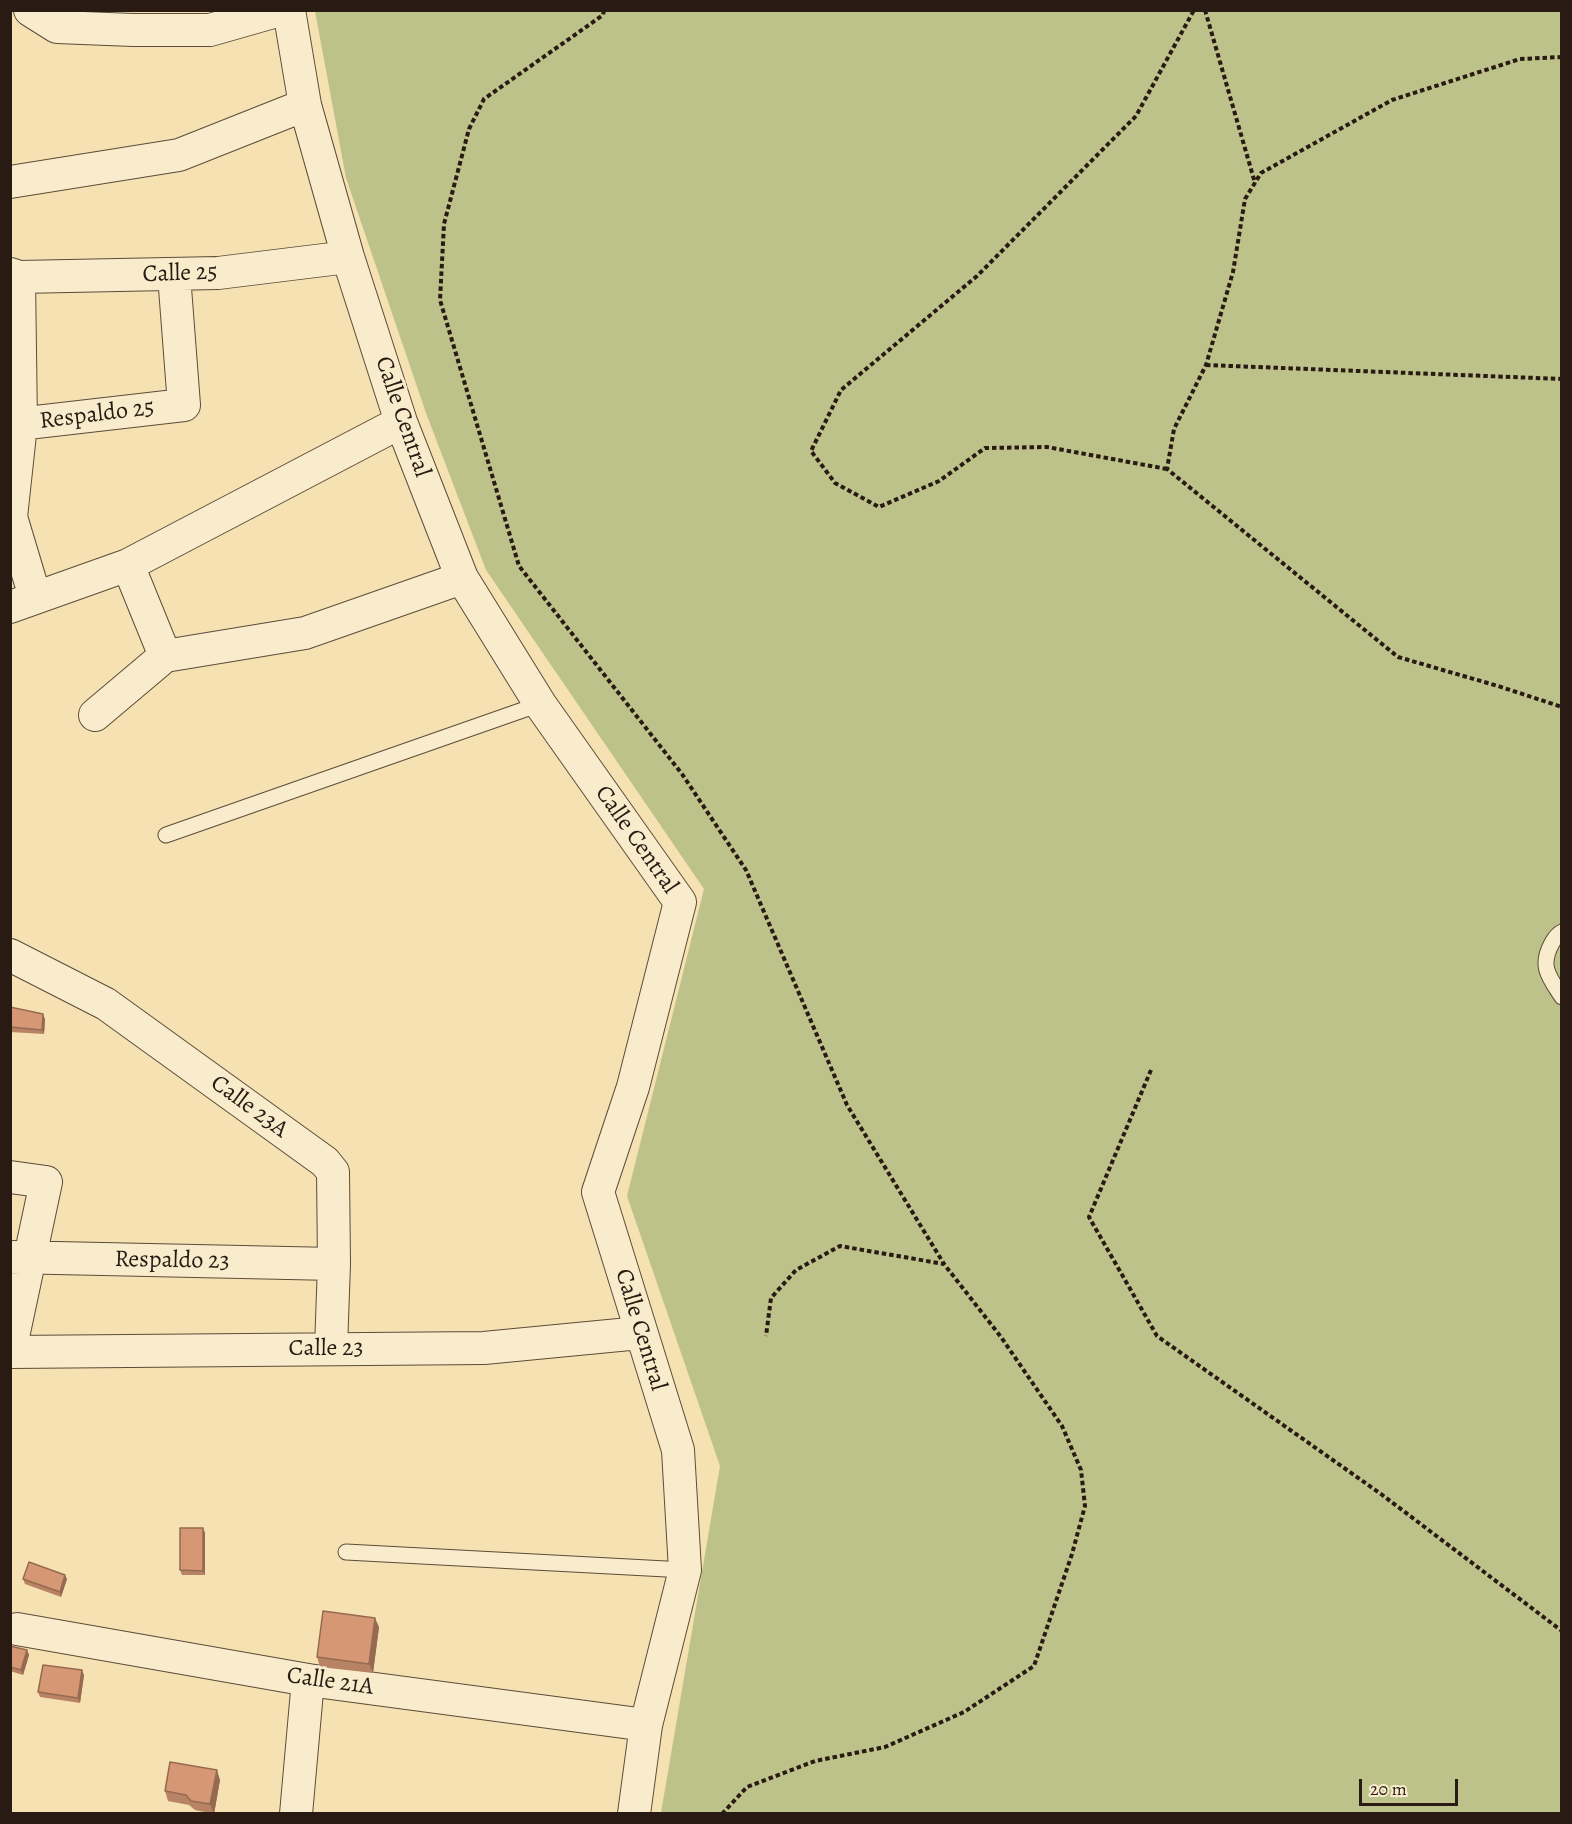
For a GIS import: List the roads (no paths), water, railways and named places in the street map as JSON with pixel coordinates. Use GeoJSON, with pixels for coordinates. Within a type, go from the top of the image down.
{"type":"FeatureCollection","features":[{"type":"Feature","properties":{"kind":"street"},"geometry":{"type":"LineString","coordinates":[[30,10],[57,27],[210,30],[279,10]]}},
{"type":"Feature","properties":{"kind":"street","name":"Calle Central"},"geometry":{"type":"LineString","coordinates":[[289,10],[305,105],[348,257],[401,422],[462,578],[540,705],[680,902],[633,1087],[598,1192],[678,1450],[685,1570],[646,1725],[634,1814]]}},
{"type":"Feature","properties":{"kind":"street"},"geometry":{"type":"LineString","coordinates":[[10,182],[179,155],[305,105]]}},
{"type":"Feature","properties":{"kind":"street","name":"Calle 25"},"geometry":{"type":"LineString","coordinates":[[15,276],[218,273],[348,257]]}},
{"type":"Feature","properties":{"kind":"street","name":"Respaldo 25"},"geometry":{"type":"LineString","coordinates":[[16,425],[184,405],[174,275]]}},
{"type":"Feature","properties":{"kind":"street"},"geometry":{"type":"LineString","coordinates":[[15,276],[16,425],[11,517],[23,602],[128,565],[401,422]]}},
{"type":"Feature","properties":{"kind":"street"},"geometry":{"type":"LineString","coordinates":[[128,565],[165,656]]}},
{"type":"Feature","properties":{"kind":"street"},"geometry":{"type":"LineString","coordinates":[[95,716],[165,656],[305,633],[462,578]]}},
{"type":"Feature","properties":{"kind":"street","name":"Calle 23A"},"geometry":{"type":"LineString","coordinates":[[10,955],[106,1004],[325,1162],[333,1172],[334,1264],[331,1348]]}},
{"type":"Feature","properties":{"kind":"street"},"geometry":{"type":"LineString","coordinates":[[10,1177],[46,1182],[20,1258],[10,1351]]}},
{"type":"Feature","properties":{"kind":"street","name":"Respaldo 23"},"geometry":{"type":"LineString","coordinates":[[20,1258],[334,1264]]}},
{"type":"Feature","properties":{"kind":"street","name":"Calle 23"},"geometry":{"type":"LineString","coordinates":[[10,1351],[484,1348],[640,1333]]}},
{"type":"Feature","properties":{"kind":"street","name":"Calle 21A"},"geometry":{"type":"LineString","coordinates":[[17,1629],[308,1680],[646,1725]]}},
{"type":"Feature","properties":{"kind":"street"},"geometry":{"type":"LineString","coordinates":[[296,1814],[308,1680]]}},
{"type":"Feature","properties":{"kind":"lane"},"geometry":{"type":"LineString","coordinates":[[166,835],[540,705]]}},
{"type":"Feature","properties":{"kind":"lane"},"geometry":{"type":"LineString","coordinates":[[1562,932],[1557,935],[1546,954],[1546,974],[1562,997]]}},
{"type":"Feature","properties":{"kind":"lane"},"geometry":{"type":"LineString","coordinates":[[346,1552],[685,1570]]}}]}
